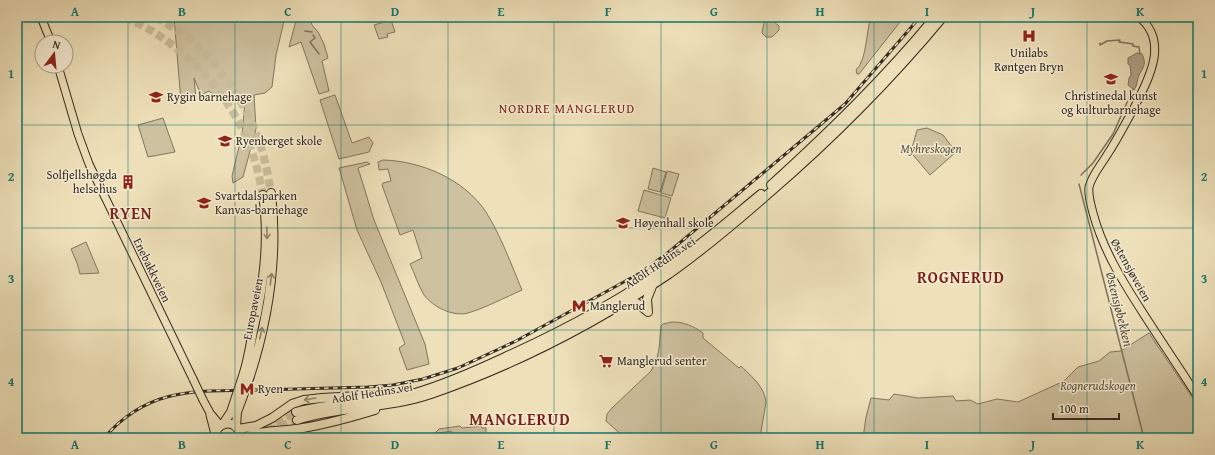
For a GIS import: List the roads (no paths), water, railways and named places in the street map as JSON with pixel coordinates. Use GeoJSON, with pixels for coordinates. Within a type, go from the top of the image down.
{"type":"FeatureCollection","features":[{"type":"Feature","properties":{"kind":"highway","name":"Adolf Hedins vei"},"geometry":{"type":"LineString","coordinates":[[935,17],[901,57],[857,104],[753,200],[694,248],[651,278],[608,305],[567,328],[477,369],[430,388],[404,396],[382,400],[322,406],[296,416],[395,404],[432,393],[494,368],[562,336],[622,303],[684,263],[734,224],[810,157],[887,82],[943,17]]}},
{"type":"Feature","properties":{"kind":"highway","name":"Europaveien"},"geometry":{"type":"LineString","coordinates":[[215,436],[216,430],[222,425],[231,412],[239,396],[246,376],[265,272],[267,194]]}},
{"type":"Feature","properties":{"kind":"highway"},"geometry":{"type":"LineString","coordinates":[[744,201],[753,200]]}},
{"type":"Feature","properties":{"kind":"highway"},"geometry":{"type":"LineString","coordinates":[[731,219],[733,210]]}},
{"type":"Feature","properties":{"kind":"highway"},"geometry":{"type":"LineString","coordinates":[[622,303],[637,303],[648,312],[648,299],[654,283]]}},
{"type":"Feature","properties":{"kind":"highway"},"geometry":{"type":"LineString","coordinates":[[237,428],[250,428],[256,426],[272,418],[292,404],[310,399],[373,395],[404,396]]}},
{"type":"Feature","properties":{"kind":"highway","name":"Europaveien"},"geometry":{"type":"LineString","coordinates":[[237,428],[239,396]]}},
{"type":"Feature","properties":{"kind":"highway"},"geometry":{"type":"LineString","coordinates":[[222,425],[229,423],[237,428],[242,438],[266,431],[312,427],[395,404]]}},
{"type":"Feature","properties":{"kind":"main road"},"geometry":{"type":"LineString","coordinates":[[41,17],[48,34]]}},
{"type":"Feature","properties":{"kind":"main road","name":"Østensjøveien"},"geometry":{"type":"LineString","coordinates":[[1139,17],[1149,27],[1153,39],[1155,51],[1152,70],[1120,133],[1093,176],[1089,188],[1090,200],[1102,240],[1111,260],[1134,299],[1198,396]]}},
{"type":"Feature","properties":{"kind":"main road","name":"Enebakkveien"},"geometry":{"type":"LineString","coordinates":[[60,74],[78,134],[91,169],[203,400],[210,412],[222,425]]}},
{"type":"Feature","properties":{"kind":"main road","name":"Enebakkveien"},"geometry":{"type":"LineString","coordinates":[[210,412],[215,436]]}},
{"type":"Feature","properties":{"kind":"waterway"},"geometry":{"type":"LineString","coordinates":[[305,31],[312,32]]}},
{"type":"Feature","properties":{"kind":"waterway"},"geometry":{"type":"LineString","coordinates":[[313,35],[315,38],[310,42],[319,54]]}},
{"type":"Feature","properties":{"kind":"waterway","name":"Østensjøbekken"},"geometry":{"type":"LineString","coordinates":[[1100,43],[1100,45],[1107,41],[1120,40],[1119,42],[1133,44],[1133,46],[1139,47],[1140,54]]}},
{"type":"Feature","properties":{"kind":"waterway","name":"Østensjøbekken"},"geometry":{"type":"LineString","coordinates":[[1081,175],[1093,163],[1113,134],[1133,89]]}},
{"type":"Feature","properties":{"kind":"waterway","name":"Østensjøbekken"},"geometry":{"type":"LineString","coordinates":[[1079,184],[1144,438]]}},
{"type":"Feature","properties":{"kind":"tunnel"},"geometry":{"type":"LineString","coordinates":[[125,17],[145,27],[181,52],[212,83],[237,119],[247,139],[255,160],[263,195]]}},
{"type":"Feature","properties":{"kind":"tunnel"},"geometry":{"type":"LineString","coordinates":[[156,17],[192,41],[212,61],[238,97],[252,123],[262,150],[271,193]]}},
{"type":"Feature","properties":{"kind":"tunnel"},"geometry":{"type":"LineString","coordinates":[[254,433],[296,412]]}},
{"type":"Feature","properties":{"kind":"tunnel"},"geometry":{"type":"LineString","coordinates":[[259,438],[276,428],[297,420]]}},
{"type":"Feature","properties":{"kind":"railway"},"geometry":{"type":"LineString","coordinates":[[104,438],[121,421],[139,409],[157,400],[176,395],[216,391],[393,385],[423,379],[458,368],[516,341],[642,272],[670,251],[845,104],[920,17]]}},
{"type":"Feature","properties":{"kind":"place","name":"Unilabs Røntgen Bryn"},"geometry":{"type":"Point","coordinates":[1029,36]}},
{"type":"Feature","properties":{"kind":"place","name":"Christinedal kunst og kulturbarnehage"},"geometry":{"type":"Point","coordinates":[1111,79]}},
{"type":"Feature","properties":{"kind":"place","name":"Rygin barnehage"},"geometry":{"type":"Point","coordinates":[156,97]}},
{"type":"Feature","properties":{"kind":"place","name":"Ryenberget skole"},"geometry":{"type":"Point","coordinates":[225,141]}},
{"type":"Feature","properties":{"kind":"place","name":"Solfjellshøgda helsehus"},"geometry":{"type":"Point","coordinates":[128,182]}},
{"type":"Feature","properties":{"kind":"place","name":"Svartdalsparken Kanvas-barnehage"},"geometry":{"type":"Point","coordinates":[204,203]}},
{"type":"Feature","properties":{"kind":"place","name":"Høyenhall skole"},"geometry":{"type":"Point","coordinates":[623,223]}},
{"type":"Feature","properties":{"kind":"place","name":"Manglerud"},"geometry":{"type":"Point","coordinates":[579,306]}},
{"type":"Feature","properties":{"kind":"place","name":"Manglerud senter"},"geometry":{"type":"Point","coordinates":[606,361]}},
{"type":"Feature","properties":{"kind":"place","name":"Ryen"},"geometry":{"type":"Point","coordinates":[247,389]}},
{"type":"Feature","properties":{"kind":"district","name":"NORDRE MANGLERUD"},"geometry":{"type":"Point","coordinates":[567,108]}},
{"type":"Feature","properties":{"kind":"district","name":"RYEN"},"geometry":{"type":"Point","coordinates":[131,213]}},
{"type":"Feature","properties":{"kind":"district","name":"ROGNERUD"},"geometry":{"type":"Point","coordinates":[961,277]}},
{"type":"Feature","properties":{"kind":"district","name":"MANGLERUD"},"geometry":{"type":"Point","coordinates":[520,419]}},
{"type":"Feature","properties":{"kind":"park label","name":"Myhreskogen"},"geometry":{"type":"Point","coordinates":[931,149]}},
{"type":"Feature","properties":{"kind":"park label","name":"Rognerudskogen"},"geometry":{"type":"Point","coordinates":[1098,386]}}]}
